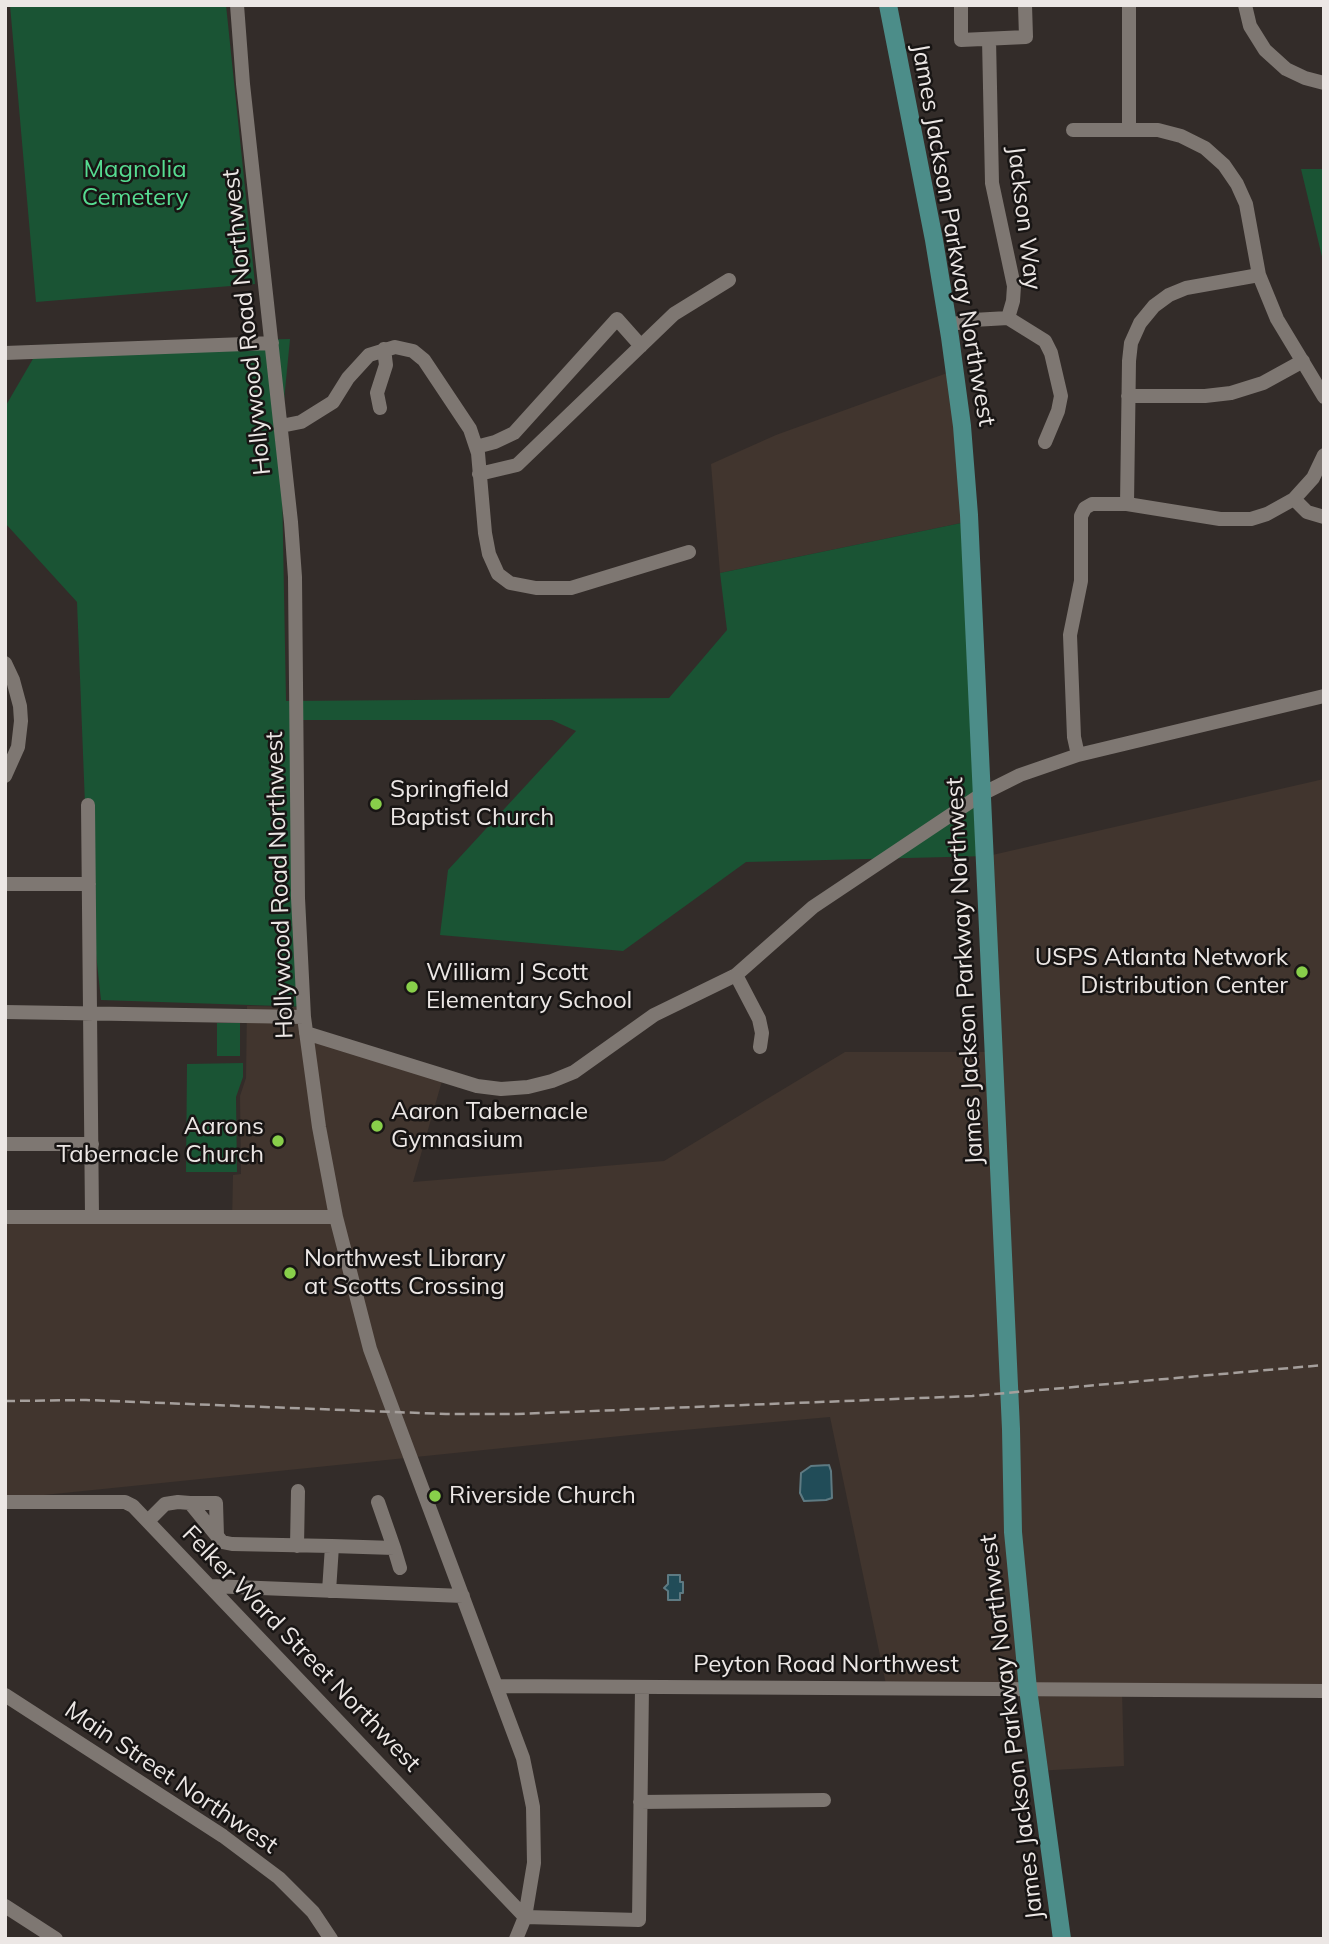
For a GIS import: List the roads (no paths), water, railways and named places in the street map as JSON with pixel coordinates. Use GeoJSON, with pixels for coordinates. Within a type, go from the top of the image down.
{"type":"FeatureCollection","features":[{"type":"Feature","properties":{"kind":"main road","name":"James Jackson Parkway Northwest"},"geometry":{"type":"LineString","coordinates":[[888,5],[948,325],[961,426],[969,515],[1013,1532],[1028,1689],[1062,1939]]}},
{"type":"Feature","properties":{"kind":"street","name":"Hollywood Road Northwest"},"geometry":{"type":"LineString","coordinates":[[237,5],[295,577],[298,898],[304,1017],[319,1127],[336,1217],[370,1349],[523,1758],[533,1807],[534,1863],[525,1917],[516,1939]]}},
{"type":"Feature","properties":{"kind":"street"},"geometry":{"type":"LineString","coordinates":[[961,5],[961,40],[1026,37],[1026,5]]}},
{"type":"Feature","properties":{"kind":"street"},"geometry":{"type":"LineString","coordinates":[[1129,5],[1129,129]]}},
{"type":"Feature","properties":{"kind":"street"},"geometry":{"type":"LineString","coordinates":[[1245,5],[1250,26],[1265,50],[1286,69],[1324,83]]}},
{"type":"Feature","properties":{"kind":"street","name":"Jackson Way"},"geometry":{"type":"LineString","coordinates":[[989,39],[992,183],[1014,286],[1008,318]]}},
{"type":"Feature","properties":{"kind":"street"},"geometry":{"type":"LineString","coordinates":[[1073,130],[1158,130],[1181,136],[1205,148],[1224,165],[1246,204],[1259,275],[1277,319],[1324,397]]}},
{"type":"Feature","properties":{"kind":"street"},"geometry":{"type":"LineString","coordinates":[[1127,504],[1129,361],[1131,343],[1140,323],[1154,306],[1169,295],[1186,288],[1259,275]]}},
{"type":"Feature","properties":{"kind":"street"},"geometry":{"type":"LineString","coordinates":[[479,474],[517,465],[674,314],[729,280]]}},
{"type":"Feature","properties":{"kind":"street"},"geometry":{"type":"LineString","coordinates":[[948,325],[1008,318],[1038,334],[1045,341],[1051,353],[1061,396],[1045,442]]}},
{"type":"Feature","properties":{"kind":"street"},"geometry":{"type":"LineString","coordinates":[[476,447],[514,433],[617,319],[641,346]]}},
{"type":"Feature","properties":{"kind":"street"},"geometry":{"type":"LineString","coordinates":[[5,353],[272,343]]}},
{"type":"Feature","properties":{"kind":"street"},"geometry":{"type":"LineString","coordinates":[[281,426],[301,422],[333,402],[348,378],[369,355],[396,347],[413,351],[424,360],[470,429],[476,447],[489,554],[498,574],[510,583],[536,589],[571,588],[690,552]]}},
{"type":"Feature","properties":{"kind":"street"},"geometry":{"type":"LineString","coordinates":[[380,408],[377,393],[386,365],[384,349]]}},
{"type":"Feature","properties":{"kind":"street"},"geometry":{"type":"LineString","coordinates":[[1128,396],[1205,396],[1231,393],[1263,383],[1303,361]]}},
{"type":"Feature","properties":{"kind":"street"},"geometry":{"type":"LineString","coordinates":[[1078,755],[1074,737],[1070,635],[1081,581],[1082,516],[1085,508],[1092,504],[1127,504],[1236,520],[1267,514],[1294,499],[1313,478],[1324,455]]}},
{"type":"Feature","properties":{"kind":"street"},"geometry":{"type":"LineString","coordinates":[[1294,499],[1307,512],[1324,517]]}},
{"type":"Feature","properties":{"kind":"street"},"geometry":{"type":"LineString","coordinates":[[5,663],[13,680],[21,721],[18,747],[5,776]]}},
{"type":"Feature","properties":{"kind":"street"},"geometry":{"type":"LineString","coordinates":[[306,1033],[477,1086],[501,1089],[551,1082],[574,1072],[654,1016],[736,975],[813,907],[982,794],[1020,775],[1078,755],[1324,696]]}},
{"type":"Feature","properties":{"kind":"street"},"geometry":{"type":"LineString","coordinates":[[88,805],[93,1217]]}},
{"type":"Feature","properties":{"kind":"street"},"geometry":{"type":"LineString","coordinates":[[5,884],[89,884]]}},
{"type":"Feature","properties":{"kind":"street"},"geometry":{"type":"LineString","coordinates":[[736,975],[759,1019],[762,1033],[760,1047]]}},
{"type":"Feature","properties":{"kind":"street"},"geometry":{"type":"LineString","coordinates":[[5,1012],[304,1017]]}},
{"type":"Feature","properties":{"kind":"street"},"geometry":{"type":"LineString","coordinates":[[5,1144],[92,1144]]}},
{"type":"Feature","properties":{"kind":"street"},"geometry":{"type":"LineString","coordinates":[[5,1217],[336,1217]]}},
{"type":"Feature","properties":{"kind":"street"},"geometry":{"type":"LineString","coordinates":[[297,1546],[298,1492]]}},
{"type":"Feature","properties":{"kind":"street","name":"Felker Ward Street Northwest"},"geometry":{"type":"LineString","coordinates":[[5,1502],[125,1502],[133,1506],[525,1917]]}},
{"type":"Feature","properties":{"kind":"street"},"geometry":{"type":"LineString","coordinates":[[378,1502],[401,1568]]}},
{"type":"Feature","properties":{"kind":"street"},"geometry":{"type":"LineString","coordinates":[[190,1503],[222,1542],[394,1548]]}},
{"type":"Feature","properties":{"kind":"street"},"geometry":{"type":"LineString","coordinates":[[148,1521],[165,1504],[216,1503],[218,1536]]}},
{"type":"Feature","properties":{"kind":"street"},"geometry":{"type":"LineString","coordinates":[[329,1591],[332,1546]]}},
{"type":"Feature","properties":{"kind":"street"},"geometry":{"type":"LineString","coordinates":[[210,1586],[463,1596]]}},
{"type":"Feature","properties":{"kind":"street","name":"Peyton Road Northwest"},"geometry":{"type":"LineString","coordinates":[[497,1686],[1324,1691]]}},
{"type":"Feature","properties":{"kind":"street"},"geometry":{"type":"LineString","coordinates":[[525,1917],[639,1920],[642,1687]]}},
{"type":"Feature","properties":{"kind":"street","name":"Main Street Northwest"},"geometry":{"type":"LineString","coordinates":[[5,1695],[223,1836],[279,1878],[313,1912],[331,1939]]}},
{"type":"Feature","properties":{"kind":"street"},"geometry":{"type":"LineString","coordinates":[[640,1802],[824,1800]]}},
{"type":"Feature","properties":{"kind":"street"},"geometry":{"type":"LineString","coordinates":[[5,1906],[56,1939]]}},
{"type":"Feature","properties":{"kind":"water"},"geometry":{"type":"Polygon","coordinates":[[[829,1465],[832,1498],[804,1501],[800,1493],[801,1473],[811,1466],[829,1465]]]}},
{"type":"Feature","properties":{"kind":"water"},"geometry":{"type":"Polygon","coordinates":[[[668,1575],[680,1575],[683,1593],[680,1593],[680,1600],[668,1600],[668,1591],[664,1588],[668,1584],[668,1575]]]}},
{"type":"Feature","properties":{"kind":"railway"},"geometry":{"type":"LineString","coordinates":[[5,1401],[86,1400],[446,1414],[517,1414],[972,1396],[1324,1365]]}},
{"type":"Feature","properties":{"kind":"place","name":"Springfield Baptist Church"},"geometry":{"type":"Point","coordinates":[376,804]}},
{"type":"Feature","properties":{"kind":"place","name":"USPS Atlanta Network Distribution Center"},"geometry":{"type":"Point","coordinates":[1302,972]}},
{"type":"Feature","properties":{"kind":"place","name":"William J Scott Elementary School"},"geometry":{"type":"Point","coordinates":[412,987]}},
{"type":"Feature","properties":{"kind":"place","name":"Aaron Tabernacle Gymnasium"},"geometry":{"type":"Point","coordinates":[377,1126]}},
{"type":"Feature","properties":{"kind":"place","name":"Aarons Tabernacle Church"},"geometry":{"type":"Point","coordinates":[278,1141]}},
{"type":"Feature","properties":{"kind":"place","name":"Northwest Library at Scotts Crossing"},"geometry":{"type":"Point","coordinates":[290,1273]}},
{"type":"Feature","properties":{"kind":"place","name":"Riverside Church"},"geometry":{"type":"Point","coordinates":[435,1496]}},
{"type":"Feature","properties":{"kind":"park label","name":"Magnolia Cemetery"},"geometry":{"type":"Point","coordinates":[135,184]}}]}
